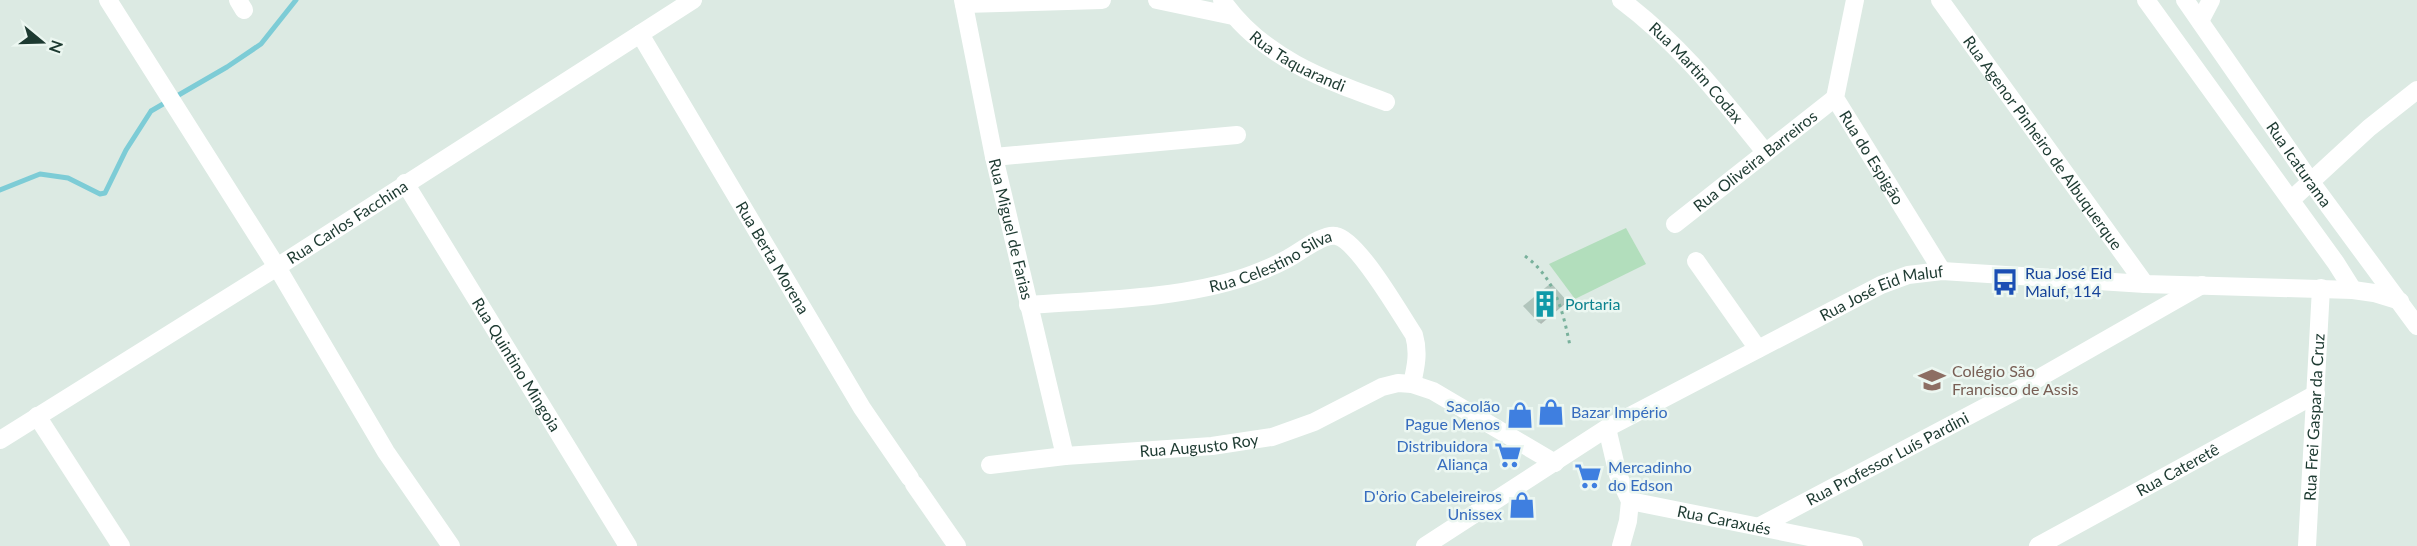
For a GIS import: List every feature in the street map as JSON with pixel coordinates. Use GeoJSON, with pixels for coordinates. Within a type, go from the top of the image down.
{"type":"FeatureCollection","features":[{"type":"Feature","properties":{"kind":"street"},"geometry":{"type":"LineString","coordinates":[[108,0],[277,267],[386,452],[451,546]]}},
{"type":"Feature","properties":{"kind":"street","name":"Rua Carlos Facchina"},"geometry":{"type":"LineString","coordinates":[[0,440],[277,267],[693,0]]}},
{"type":"Feature","properties":{"kind":"street"},"geometry":{"type":"LineString","coordinates":[[964,2],[1102,0]]}},
{"type":"Feature","properties":{"kind":"street"},"geometry":{"type":"LineString","coordinates":[[1156,0],[1233,15]]}},
{"type":"Feature","properties":{"kind":"street","name":"Rua Taquarandi"},"geometry":{"type":"LineString","coordinates":[[1222,0],[1233,15],[1270,48],[1295,65],[1321,78],[1386,102]]}},
{"type":"Feature","properties":{"kind":"street","name":"Rua Martim Codax"},"geometry":{"type":"LineString","coordinates":[[1621,0],[1674,44],[1714,88],[1765,153]]}},
{"type":"Feature","properties":{"kind":"street","name":"Rua do Espigão"},"geometry":{"type":"LineString","coordinates":[[1855,0],[1835,98],[1942,271]]}},
{"type":"Feature","properties":{"kind":"street","name":"Rua Agenor Pinheiro de Albuquerque"},"geometry":{"type":"LineString","coordinates":[[1940,0],[2145,284]]}},
{"type":"Feature","properties":{"kind":"street","name":"Rua Icaturama"},"geometry":{"type":"LineString","coordinates":[[2146,0],[2336,263],[2353,290]]}},
{"type":"Feature","properties":{"kind":"street","name":"Rua Icaturama"},"geometry":{"type":"LineString","coordinates":[[2185,0],[2311,182],[2417,326]]}},
{"type":"Feature","properties":{"kind":"street"},"geometry":{"type":"LineString","coordinates":[[2200,21],[2211,0]]}},
{"type":"Feature","properties":{"kind":"street","name":"Rua Miguel de Farias"},"geometry":{"type":"LineString","coordinates":[[964,2],[994,158],[1065,456]]}},
{"type":"Feature","properties":{"kind":"street","name":"Rua Berta Morena"},"geometry":{"type":"LineString","coordinates":[[640,34],[862,408],[957,546]]}},
{"type":"Feature","properties":{"kind":"street"},"geometry":{"type":"LineString","coordinates":[[2291,200],[2369,128],[2414,96]]}},
{"type":"Feature","properties":{"kind":"street","name":"Rua Oliveira Barreiros"},"geometry":{"type":"LineString","coordinates":[[1675,224],[1835,98]]}},
{"type":"Feature","properties":{"kind":"street"},"geometry":{"type":"LineString","coordinates":[[994,158],[1237,135]]}},
{"type":"Feature","properties":{"kind":"street","name":"Rua Quintino Mingoia"},"geometry":{"type":"LineString","coordinates":[[405,183],[628,546]]}},
{"type":"Feature","properties":{"kind":"street","name":"Rua Celestino Silva"},"geometry":{"type":"LineString","coordinates":[[1028,305],[1204,288],[1245,277],[1286,260],[1327,236],[1335,236],[1351,244],[1369,266],[1414,335],[1417,362],[1405,383]]}},
{"type":"Feature","properties":{"kind":"street"},"geometry":{"type":"LineString","coordinates":[[1696,261],[1758,349]]}},
{"type":"Feature","properties":{"kind":"street","name":"Rua José Eid Maluf"},"geometry":{"type":"LineString","coordinates":[[1425,546],[1607,428],[1881,285],[1908,275],[1942,271],[2145,284],[2321,288],[2374,293],[2400,301]]}},
{"type":"Feature","properties":{"kind":"street","name":"Rua Professor Luís Pardini"},"geometry":{"type":"LineString","coordinates":[[1760,526],[2025,386],[2202,285]]}},
{"type":"Feature","properties":{"kind":"street","name":"Rua Frei Gaspar da Cruz"},"geometry":{"type":"LineString","coordinates":[[2307,546],[2321,288]]}},
{"type":"Feature","properties":{"kind":"street"},"geometry":{"type":"LineString","coordinates":[[1405,383],[1433,391],[1555,463]]}},
{"type":"Feature","properties":{"kind":"street","name":"Rua Augusto Roy"},"geometry":{"type":"LineString","coordinates":[[990,465],[1065,456],[1212,446],[1272,437],[1314,422],[1360,397],[1405,383]]}},
{"type":"Feature","properties":{"kind":"street","name":"Rua Cateretê"},"geometry":{"type":"LineString","coordinates":[[2038,546],[2316,394]]}},
{"type":"Feature","properties":{"kind":"street"},"geometry":{"type":"LineString","coordinates":[[37,416],[121,546]]}},
{"type":"Feature","properties":{"kind":"street"},"geometry":{"type":"LineString","coordinates":[[1607,428],[1618,475],[1630,501],[1622,546]]}},
{"type":"Feature","properties":{"kind":"street","name":"Rua Caraxués"},"geometry":{"type":"LineString","coordinates":[[1630,501],[1854,546]]}},
{"type":"Feature","properties":{"kind":"path"},"geometry":{"type":"LineString","coordinates":[[1525,256],[1538,266],[1553,288],[1563,313],[1570,346]]}},
{"type":"Feature","properties":{"kind":"green space"},"geometry":{"type":"Polygon","coordinates":[[[1626,228],[1646,264],[1575,299],[1549,264],[1626,228]]]}},
{"type":"Feature","properties":{"kind":"building","name":"Portaria"},"geometry":{"type":"Polygon","coordinates":[[[1551,283],[1567,301],[1539,323],[1523,306],[1551,283]]]}},
{"type":"Feature","properties":{"kind":"waterway"},"geometry":{"type":"LineString","coordinates":[[0,190],[40,174],[68,178],[100,194],[105,193],[126,150],[151,111],[227,67],[261,44],[296,0]]}},
{"type":"Feature","properties":{"kind":"place","name":"Rua José Eid Maluf, 114"},"geometry":{"type":"Point","coordinates":[2005,282]}},
{"type":"Feature","properties":{"kind":"place","name":"Portaria"},"geometry":{"type":"Point","coordinates":[1545,304]}},
{"type":"Feature","properties":{"kind":"place","name":"Colégio São Francisco de Assis"},"geometry":{"type":"Point","coordinates":[1932,380]}},
{"type":"Feature","properties":{"kind":"place","name":"Bazar Império"},"geometry":{"type":"Point","coordinates":[1551,412]}},
{"type":"Feature","properties":{"kind":"place","name":"Sacolão Pague Menos"},"geometry":{"type":"Point","coordinates":[1520,415]}},
{"type":"Feature","properties":{"kind":"place","name":"Distribuidora Aliança"},"geometry":{"type":"Point","coordinates":[1508,455]}},
{"type":"Feature","properties":{"kind":"place","name":"Mercadinho do Edson"},"geometry":{"type":"Point","coordinates":[1588,476]}},
{"type":"Feature","properties":{"kind":"place","name":"D'òrio Cabeleireiros Unissex"},"geometry":{"type":"Point","coordinates":[1522,505]}}]}
